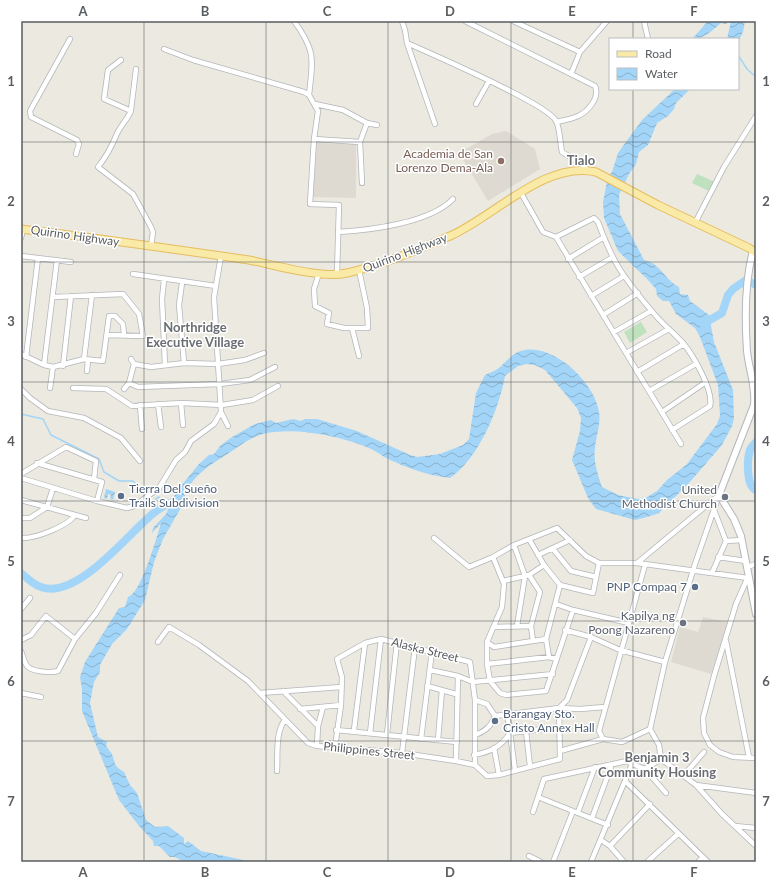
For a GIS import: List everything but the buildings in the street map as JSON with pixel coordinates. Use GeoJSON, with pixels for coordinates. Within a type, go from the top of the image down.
{"type":"FeatureCollection","features":[{"type":"Feature","properties":{"kind":"main road","name":"Quirino Highway"},"geometry":{"type":"LineString","coordinates":[[22,229],[221,256],[319,273],[337,274],[359,270],[450,236],[521,193],[558,175],[571,171],[587,170],[603,176],[658,205],[696,221],[754,252]]}},
{"type":"Feature","properties":{"kind":"street"},"geometry":{"type":"LineString","coordinates":[[294,21],[307,38],[313,60],[309,95]]}},
{"type":"Feature","properties":{"kind":"street"},"geometry":{"type":"LineString","coordinates":[[402,21],[405,30],[406,43],[434,124]]}},
{"type":"Feature","properties":{"kind":"street"},"geometry":{"type":"LineString","coordinates":[[465,21],[595,86],[596,96],[594,101],[580,116],[557,122]]}},
{"type":"Feature","properties":{"kind":"street"},"geometry":{"type":"LineString","coordinates":[[513,21],[580,52]]}},
{"type":"Feature","properties":{"kind":"street"},"geometry":{"type":"LineString","coordinates":[[571,74],[580,52],[607,21]]}},
{"type":"Feature","properties":{"kind":"street"},"geometry":{"type":"LineString","coordinates":[[644,21],[648,38]]}},
{"type":"Feature","properties":{"kind":"street"},"geometry":{"type":"LineString","coordinates":[[70,39],[30,111],[31,117],[77,140],[79,144],[76,154]]}},
{"type":"Feature","properties":{"kind":"street"},"geometry":{"type":"LineString","coordinates":[[406,43],[489,81],[544,109],[557,122],[562,152],[582,164],[587,170]]}},
{"type":"Feature","properties":{"kind":"street"},"geometry":{"type":"LineString","coordinates":[[164,49],[193,60],[304,92],[309,95],[318,111],[314,139],[310,204],[339,205],[337,274]]}},
{"type":"Feature","properties":{"kind":"street"},"geometry":{"type":"LineString","coordinates":[[121,60],[108,70],[104,98],[105,101],[131,110]]}},
{"type":"Feature","properties":{"kind":"street"},"geometry":{"type":"LineString","coordinates":[[136,69],[131,110],[122,128],[116,135],[107,156],[98,167],[133,194],[153,232],[151,246]]}},
{"type":"Feature","properties":{"kind":"street"},"geometry":{"type":"LineString","coordinates":[[476,104],[489,81]]}},
{"type":"Feature","properties":{"kind":"street"},"geometry":{"type":"LineString","coordinates":[[315,104],[343,110],[367,123],[377,125]]}},
{"type":"Feature","properties":{"kind":"street"},"geometry":{"type":"LineString","coordinates":[[696,221],[724,168],[756,116]]}},
{"type":"Feature","properties":{"kind":"street"},"geometry":{"type":"LineString","coordinates":[[362,183],[360,142],[367,123]]}},
{"type":"Feature","properties":{"kind":"street"},"geometry":{"type":"LineString","coordinates":[[314,139],[360,142]]}},
{"type":"Feature","properties":{"kind":"street"},"geometry":{"type":"LineString","coordinates":[[521,193],[543,232],[556,237],[681,444]]}},
{"type":"Feature","properties":{"kind":"street"},"geometry":{"type":"LineString","coordinates":[[338,232],[375,230],[419,217],[446,206],[453,199]]}},
{"type":"Feature","properties":{"kind":"street"},"geometry":{"type":"LineString","coordinates":[[556,237],[594,218],[598,222],[613,257],[624,276],[651,311],[684,344],[706,382],[712,401],[710,406],[672,430]]}},
{"type":"Feature","properties":{"kind":"street"},"geometry":{"type":"LineString","coordinates":[[21,238],[22,229]]}},
{"type":"Feature","properties":{"kind":"street"},"geometry":{"type":"LineString","coordinates":[[568,258],[604,237]]}},
{"type":"Feature","properties":{"kind":"street"},"geometry":{"type":"LineString","coordinates":[[754,252],[749,274],[747,302],[747,352],[755,392],[755,405],[719,495],[693,570],[666,662],[650,728],[659,745],[661,759],[696,785],[722,814],[756,846]]}},
{"type":"Feature","properties":{"kind":"street"},"geometry":{"type":"LineString","coordinates":[[21,256],[71,262]]}},
{"type":"Feature","properties":{"kind":"street"},"geometry":{"type":"LineString","coordinates":[[21,478],[97,501],[127,508],[134,506],[159,488],[176,460],[185,452],[191,440],[214,424],[221,412],[222,405],[214,297],[221,256]]}},
{"type":"Feature","properties":{"kind":"street"},"geometry":{"type":"LineString","coordinates":[[579,277],[613,257]]}},
{"type":"Feature","properties":{"kind":"street"},"geometry":{"type":"LineString","coordinates":[[26,357],[38,258]]}},
{"type":"Feature","properties":{"kind":"street"},"geometry":{"type":"LineString","coordinates":[[44,365],[57,260]]}},
{"type":"Feature","properties":{"kind":"street"},"geometry":{"type":"LineString","coordinates":[[319,273],[314,289],[315,306],[329,313],[327,324],[352,328],[368,328],[368,308],[359,270]]}},
{"type":"Feature","properties":{"kind":"street"},"geometry":{"type":"LineString","coordinates":[[134,274],[164,280],[216,286]]}},
{"type":"Feature","properties":{"kind":"street"},"geometry":{"type":"LineString","coordinates":[[592,296],[624,276]]}},
{"type":"Feature","properties":{"kind":"street"},"geometry":{"type":"LineString","coordinates":[[164,280],[162,299],[165,365]]}},
{"type":"Feature","properties":{"kind":"street"},"geometry":{"type":"LineString","coordinates":[[182,282],[179,305],[184,363]]}},
{"type":"Feature","properties":{"kind":"street"},"geometry":{"type":"LineString","coordinates":[[603,315],[638,293]]}},
{"type":"Feature","properties":{"kind":"street"},"geometry":{"type":"LineString","coordinates":[[53,297],[123,294],[139,314],[143,336],[107,335]]}},
{"type":"Feature","properties":{"kind":"street"},"geometry":{"type":"LineString","coordinates":[[63,366],[71,296]]}},
{"type":"Feature","properties":{"kind":"street"},"geometry":{"type":"LineString","coordinates":[[86,371],[92,296]]}},
{"type":"Feature","properties":{"kind":"street"},"geometry":{"type":"LineString","coordinates":[[614,332],[651,311]]}},
{"type":"Feature","properties":{"kind":"street"},"geometry":{"type":"LineString","coordinates":[[21,354],[44,365],[53,367],[86,360],[103,360],[109,316],[115,316],[123,324],[124,335]]}},
{"type":"Feature","properties":{"kind":"street"},"geometry":{"type":"LineString","coordinates":[[352,328],[359,356]]}},
{"type":"Feature","properties":{"kind":"street"},"geometry":{"type":"LineString","coordinates":[[626,353],[669,329]]}},
{"type":"Feature","properties":{"kind":"street"},"geometry":{"type":"LineString","coordinates":[[637,372],[684,344]]}},
{"type":"Feature","properties":{"kind":"street"},"geometry":{"type":"LineString","coordinates":[[134,364],[151,367],[184,363],[218,364],[245,360],[264,354]]}},
{"type":"Feature","properties":{"kind":"street"},"geometry":{"type":"LineString","coordinates":[[124,389],[129,383],[134,364],[131,359]]}},
{"type":"Feature","properties":{"kind":"street"},"geometry":{"type":"LineString","coordinates":[[649,391],[696,364]]}},
{"type":"Feature","properties":{"kind":"street"},"geometry":{"type":"LineString","coordinates":[[50,388],[53,367]]}},
{"type":"Feature","properties":{"kind":"street"},"geometry":{"type":"LineString","coordinates":[[129,383],[138,387],[220,384],[250,380],[275,367]]}},
{"type":"Feature","properties":{"kind":"street"},"geometry":{"type":"LineString","coordinates":[[662,412],[706,382]]}},
{"type":"Feature","properties":{"kind":"street"},"geometry":{"type":"LineString","coordinates":[[73,388],[106,389],[132,406],[181,403],[222,405],[253,400],[278,386]]}},
{"type":"Feature","properties":{"kind":"street"},"geometry":{"type":"LineString","coordinates":[[21,389],[30,398],[48,411],[84,418],[121,438],[140,462]]}},
{"type":"Feature","properties":{"kind":"street"},"geometry":{"type":"LineString","coordinates":[[181,403],[183,425]]}},
{"type":"Feature","properties":{"kind":"street"},"geometry":{"type":"LineString","coordinates":[[158,404],[161,427]]}},
{"type":"Feature","properties":{"kind":"street"},"geometry":{"type":"LineString","coordinates":[[140,405],[142,428]]}},
{"type":"Feature","properties":{"kind":"street"},"geometry":{"type":"LineString","coordinates":[[221,412],[228,426]]}},
{"type":"Feature","properties":{"kind":"street"},"geometry":{"type":"LineString","coordinates":[[21,474],[37,463],[66,447],[96,461],[94,479]]}},
{"type":"Feature","properties":{"kind":"street"},"geometry":{"type":"LineString","coordinates":[[37,463],[102,482],[97,501]]}},
{"type":"Feature","properties":{"kind":"street"},"geometry":{"type":"LineString","coordinates":[[21,518],[30,518],[47,507],[53,488]]}},
{"type":"Feature","properties":{"kind":"street"},"geometry":{"type":"LineString","coordinates":[[719,495],[734,519],[742,540],[756,614]]}},
{"type":"Feature","properties":{"kind":"street"},"geometry":{"type":"LineString","coordinates":[[637,563],[719,495]]}},
{"type":"Feature","properties":{"kind":"street"},"geometry":{"type":"LineString","coordinates":[[21,500],[86,518]]}},
{"type":"Feature","properties":{"kind":"street"},"geometry":{"type":"LineString","coordinates":[[712,573],[726,541],[714,510]]}},
{"type":"Feature","properties":{"kind":"street"},"geometry":{"type":"LineString","coordinates":[[21,538],[33,537],[67,524],[75,515]]}},
{"type":"Feature","properties":{"kind":"street"},"geometry":{"type":"LineString","coordinates":[[434,538],[469,567],[493,557],[514,545],[557,528],[586,556],[599,563],[637,563],[748,577]]}},
{"type":"Feature","properties":{"kind":"street"},"geometry":{"type":"LineString","coordinates":[[529,539],[544,565],[560,585],[590,594],[594,592],[599,563]]}},
{"type":"Feature","properties":{"kind":"street"},"geometry":{"type":"LineString","coordinates":[[538,555],[570,540]]}},
{"type":"Feature","properties":{"kind":"street"},"geometry":{"type":"LineString","coordinates":[[726,541],[742,540]]}},
{"type":"Feature","properties":{"kind":"street"},"geometry":{"type":"LineString","coordinates":[[514,545],[527,576],[540,592],[530,626],[532,641]]}},
{"type":"Feature","properties":{"kind":"street"},"geometry":{"type":"LineString","coordinates":[[553,548],[571,571],[596,577]]}},
{"type":"Feature","properties":{"kind":"street"},"geometry":{"type":"LineString","coordinates":[[493,557],[503,581],[502,607],[495,627],[487,642],[487,664],[490,681],[502,695],[543,692],[548,689],[573,610]]}},
{"type":"Feature","properties":{"kind":"street"},"geometry":{"type":"LineString","coordinates":[[718,557],[746,564],[756,564]]}},
{"type":"Feature","properties":{"kind":"street"},"geometry":{"type":"LineString","coordinates":[[503,581],[527,576],[544,565]]}},
{"type":"Feature","properties":{"kind":"street"},"geometry":{"type":"LineString","coordinates":[[603,739],[599,731],[604,707],[644,565]]}},
{"type":"Feature","properties":{"kind":"street"},"geometry":{"type":"LineString","coordinates":[[21,651],[30,668],[52,672],[58,671],[75,639],[96,613],[120,575]]}},
{"type":"Feature","properties":{"kind":"street"},"geometry":{"type":"LineString","coordinates":[[517,626],[527,576]]}},
{"type":"Feature","properties":{"kind":"street"},"geometry":{"type":"LineString","coordinates":[[748,577],[736,604],[703,718],[704,733],[710,746],[719,752],[734,756],[756,758]]}},
{"type":"Feature","properties":{"kind":"street"},"geometry":{"type":"LineString","coordinates":[[548,657],[546,639],[560,585]]}},
{"type":"Feature","properties":{"kind":"street"},"geometry":{"type":"LineString","coordinates":[[22,608],[30,598]]}},
{"type":"Feature","properties":{"kind":"street"},"geometry":{"type":"LineString","coordinates":[[556,604],[573,610],[628,624]]}},
{"type":"Feature","properties":{"kind":"street"},"geometry":{"type":"LineString","coordinates":[[21,640],[31,635],[46,616],[75,639]]}},
{"type":"Feature","properties":{"kind":"street","name":"Philippines Street"},"geometry":{"type":"LineString","coordinates":[[158,642],[169,626],[172,627],[235,672],[260,692],[308,743],[317,746],[402,753],[475,765]]}},
{"type":"Feature","properties":{"kind":"street"},"geometry":{"type":"LineString","coordinates":[[495,627],[530,626]]}},
{"type":"Feature","properties":{"kind":"street"},"geometry":{"type":"LineString","coordinates":[[566,630],[591,637],[620,650],[666,662]]}},
{"type":"Feature","properties":{"kind":"street"},"geometry":{"type":"LineString","coordinates":[[473,682],[475,700],[475,765],[487,776],[499,775],[560,759],[559,708],[567,700],[591,637]]}},
{"type":"Feature","properties":{"kind":"street"},"geometry":{"type":"LineString","coordinates":[[370,733],[381,639]]}},
{"type":"Feature","properties":{"kind":"street","name":"Alaska Street"},"geometry":{"type":"LineString","coordinates":[[341,687],[342,677],[337,659],[365,643],[381,639],[470,662],[473,682]]}},
{"type":"Feature","properties":{"kind":"street"},"geometry":{"type":"LineString","coordinates":[[487,642],[494,647],[546,639]]}},
{"type":"Feature","properties":{"kind":"street"},"geometry":{"type":"LineString","coordinates":[[726,640],[749,758]]}},
{"type":"Feature","properties":{"kind":"street"},"geometry":{"type":"LineString","coordinates":[[387,734],[397,642]]}},
{"type":"Feature","properties":{"kind":"street"},"geometry":{"type":"LineString","coordinates":[[354,730],[365,643]]}},
{"type":"Feature","properties":{"kind":"street"},"geometry":{"type":"LineString","coordinates":[[402,753],[415,647]]}},
{"type":"Feature","properties":{"kind":"street"},"geometry":{"type":"LineString","coordinates":[[421,738],[432,651]]}},
{"type":"Feature","properties":{"kind":"street"},"geometry":{"type":"LineString","coordinates":[[487,664],[548,657],[558,659]]}},
{"type":"Feature","properties":{"kind":"street"},"geometry":{"type":"LineString","coordinates":[[430,670],[458,676],[473,682],[553,674]]}},
{"type":"Feature","properties":{"kind":"street"},"geometry":{"type":"LineString","coordinates":[[456,761],[456,694],[458,676]]}},
{"type":"Feature","properties":{"kind":"street"},"geometry":{"type":"LineString","coordinates":[[427,686],[456,694]]}},
{"type":"Feature","properties":{"kind":"street"},"geometry":{"type":"LineString","coordinates":[[260,692],[341,687],[341,705],[336,730],[335,747]]}},
{"type":"Feature","properties":{"kind":"street"},"geometry":{"type":"LineString","coordinates":[[438,740],[442,690]]}},
{"type":"Feature","properties":{"kind":"street"},"geometry":{"type":"LineString","coordinates":[[283,691],[318,726]]}},
{"type":"Feature","properties":{"kind":"street"},"geometry":{"type":"LineString","coordinates":[[21,693],[41,697]]}},
{"type":"Feature","properties":{"kind":"street"},"geometry":{"type":"LineString","coordinates":[[475,700],[487,704],[495,716]]}},
{"type":"Feature","properties":{"kind":"street"},"geometry":{"type":"LineString","coordinates":[[300,709],[341,705]]}},
{"type":"Feature","properties":{"kind":"street"},"geometry":{"type":"LineString","coordinates":[[317,746],[318,726],[323,707]]}},
{"type":"Feature","properties":{"kind":"street"},"geometry":{"type":"LineString","coordinates":[[495,716],[559,708],[580,709],[604,707]]}},
{"type":"Feature","properties":{"kind":"street"},"geometry":{"type":"LineString","coordinates":[[507,714],[515,770]]}},
{"type":"Feature","properties":{"kind":"street"},"geometry":{"type":"LineString","coordinates":[[475,734],[484,732],[492,725],[495,716]]}},
{"type":"Feature","properties":{"kind":"street"},"geometry":{"type":"LineString","coordinates":[[277,771],[279,736],[285,720]]}},
{"type":"Feature","properties":{"kind":"street"},"geometry":{"type":"LineString","coordinates":[[474,755],[487,752],[494,748],[505,740],[510,733],[559,727]]}},
{"type":"Feature","properties":{"kind":"street"},"geometry":{"type":"LineString","coordinates":[[560,751],[603,739],[622,742],[650,728]]}},
{"type":"Feature","properties":{"kind":"street"},"geometry":{"type":"LineString","coordinates":[[336,730],[354,730],[457,742]]}},
{"type":"Feature","properties":{"kind":"street"},"geometry":{"type":"LineString","coordinates":[[526,731],[530,766]]}},
{"type":"Feature","properties":{"kind":"street"},"geometry":{"type":"LineString","coordinates":[[494,748],[499,775]]}},
{"type":"Feature","properties":{"kind":"street"},"geometry":{"type":"LineString","coordinates":[[684,775],[704,752]]}},
{"type":"Feature","properties":{"kind":"street"},"geometry":{"type":"LineString","coordinates":[[645,768],[661,759]]}},
{"type":"Feature","properties":{"kind":"street"},"geometry":{"type":"LineString","coordinates":[[533,812],[544,779],[627,761],[645,768],[666,793]]}},
{"type":"Feature","properties":{"kind":"street"},"geometry":{"type":"LineString","coordinates":[[592,818],[612,764]]}},
{"type":"Feature","properties":{"kind":"street"},"geometry":{"type":"LineString","coordinates":[[591,862],[608,825],[632,764]]}},
{"type":"Feature","properties":{"kind":"street"},"geometry":{"type":"LineString","coordinates":[[553,862],[595,767]]}},
{"type":"Feature","properties":{"kind":"street"},"geometry":{"type":"LineString","coordinates":[[625,781],[708,862]]}},
{"type":"Feature","properties":{"kind":"street"},"geometry":{"type":"LineString","coordinates":[[696,785],[756,793]]}},
{"type":"Feature","properties":{"kind":"street"},"geometry":{"type":"LineString","coordinates":[[538,798],[608,825]]}},
{"type":"Feature","properties":{"kind":"street"},"geometry":{"type":"LineString","coordinates":[[610,846],[650,804]]}},
{"type":"Feature","properties":{"kind":"street"},"geometry":{"type":"LineString","coordinates":[[736,826],[756,828]]}},
{"type":"Feature","properties":{"kind":"street"},"geometry":{"type":"LineString","coordinates":[[647,862],[678,834]]}},
{"type":"Feature","properties":{"kind":"street"},"geometry":{"type":"LineString","coordinates":[[601,840],[610,846],[623,862]]}},
{"type":"Feature","properties":{"kind":"street"},"geometry":{"type":"LineString","coordinates":[[529,856],[541,862]]}},
{"type":"Feature","properties":{"kind":"street"},"geometry":{"type":"LineString","coordinates":[[698,862],[703,857]]}},
{"type":"Feature","properties":{"kind":"shaded area","name":"Academia de San Lorenzo Dema-Ala"},"geometry":{"type":"Polygon","coordinates":[[[506,131],[535,149],[540,169],[488,201],[459,153],[492,134],[506,131]]]}},
{"type":"Feature","properties":{"kind":"shaded area"},"geometry":{"type":"Polygon","coordinates":[[[317,143],[356,144],[356,198],[313,197],[317,143]]]}},
{"type":"Feature","properties":{"kind":"shaded area"},"geometry":{"type":"Polygon","coordinates":[[[703,617],[728,622],[711,674],[671,662],[680,627],[698,632],[703,617]]]}},
{"type":"Feature","properties":{"kind":"green space"},"geometry":{"type":"Polygon","coordinates":[[[697,174],[715,182],[711,192],[692,183],[697,174]]]}},
{"type":"Feature","properties":{"kind":"green space"},"geometry":{"type":"Polygon","coordinates":[[[641,322],[647,332],[630,343],[624,332],[641,322]]]}},
{"type":"Feature","properties":{"kind":"water"},"geometry":{"type":"Polygon","coordinates":[[[708,21],[729,21],[726,24],[721,23],[705,36],[693,38],[708,21]]]}},
{"type":"Feature","properties":{"kind":"water"},"geometry":{"type":"Polygon","coordinates":[[[731,21],[745,21],[743,32],[739,40],[739,38],[727,38],[731,21]]]}},
{"type":"Feature","properties":{"kind":"water"},"geometry":{"type":"Polygon","coordinates":[[[674,90],[689,90],[676,103],[674,109],[668,116],[657,123],[648,145],[639,152],[636,164],[629,174],[619,195],[620,214],[644,260],[654,264],[679,287],[680,294],[688,295],[690,301],[709,315],[714,342],[733,390],[734,418],[732,426],[722,445],[689,483],[659,513],[635,520],[596,509],[588,498],[572,460],[580,431],[581,418],[577,408],[545,370],[535,365],[527,364],[518,366],[505,376],[493,418],[479,446],[470,458],[450,478],[408,468],[371,449],[347,440],[332,436],[288,431],[263,434],[254,437],[209,466],[193,481],[184,494],[186,499],[163,539],[154,562],[145,600],[127,629],[112,644],[100,665],[100,672],[94,682],[90,703],[98,737],[107,742],[106,746],[112,754],[115,764],[124,772],[130,785],[137,793],[146,820],[155,827],[168,826],[184,838],[184,844],[188,841],[201,851],[253,862],[184,862],[175,857],[170,857],[159,846],[154,846],[153,841],[139,826],[119,800],[82,711],[82,689],[80,677],[85,662],[119,608],[125,607],[128,597],[138,586],[143,576],[161,523],[152,533],[153,528],[166,514],[176,492],[199,464],[209,455],[214,454],[221,445],[255,424],[271,420],[276,423],[293,419],[301,421],[305,419],[317,419],[357,431],[417,457],[440,454],[463,445],[469,439],[476,393],[485,375],[496,370],[516,353],[525,350],[537,350],[561,360],[582,378],[590,389],[596,401],[599,412],[595,463],[602,487],[618,495],[638,499],[647,497],[657,491],[667,480],[687,464],[717,424],[720,416],[718,385],[700,337],[695,328],[676,314],[669,301],[663,301],[657,296],[656,289],[618,251],[604,218],[603,202],[608,177],[612,172],[618,153],[642,120],[674,90]]]}},
{"type":"Feature","properties":{"kind":"water"},"geometry":{"type":"Polygon","coordinates":[[[106,489],[115,492],[113,500],[110,499],[111,495],[108,494],[107,499],[104,498],[106,489]]]}},
{"type":"Feature","properties":{"kind":"waterway"},"geometry":{"type":"LineString","coordinates":[[739,57],[747,69],[756,77]]}},
{"type":"Feature","properties":{"kind":"waterway"},"geometry":{"type":"LineString","coordinates":[[704,327],[708,321],[722,313],[728,295],[733,289],[746,280],[756,285]]}},
{"type":"Feature","properties":{"kind":"waterway"},"geometry":{"type":"LineString","coordinates":[[21,414],[43,419],[51,435],[99,459],[104,472],[119,481],[133,481],[145,494]]}},
{"type":"Feature","properties":{"kind":"waterway"},"geometry":{"type":"LineString","coordinates":[[756,442],[750,450],[748,459],[750,483],[756,490]]}},
{"type":"Feature","properties":{"kind":"waterway"},"geometry":{"type":"LineString","coordinates":[[146,501],[151,502],[159,497],[166,505]]}},
{"type":"Feature","properties":{"kind":"waterway"},"geometry":{"type":"LineString","coordinates":[[21,573],[33,583],[41,587],[54,589],[69,585],[98,565],[153,513],[163,506],[175,501]]}},
{"type":"Feature","properties":{"kind":"place","name":"Academia de San Lorenzo Dema-Ala"},"geometry":{"type":"Point","coordinates":[501,161]}},
{"type":"Feature","properties":{"kind":"place","name":"Tierra Del Sueño Trails Subdivision"},"geometry":{"type":"Point","coordinates":[121,496]}},
{"type":"Feature","properties":{"kind":"place","name":"United Methodist Church"},"geometry":{"type":"Point","coordinates":[725,497]}},
{"type":"Feature","properties":{"kind":"place","name":"PNP Compaq 7"},"geometry":{"type":"Point","coordinates":[695,587]}},
{"type":"Feature","properties":{"kind":"place","name":"Kapilya ng Poong Nazareno"},"geometry":{"type":"Point","coordinates":[683,623]}},
{"type":"Feature","properties":{"kind":"place","name":"Barangay Sto. Cristo Annex Hall"},"geometry":{"type":"Point","coordinates":[495,721]}},
{"type":"Feature","properties":{"kind":"district","name":"Tialo"},"geometry":{"type":"Point","coordinates":[581,160]}},
{"type":"Feature","properties":{"kind":"district","name":"Northridge Executive Village"},"geometry":{"type":"Point","coordinates":[195,334]}},
{"type":"Feature","properties":{"kind":"district","name":"Benjamin 3 Community Housing"},"geometry":{"type":"Point","coordinates":[657,764]}}]}
